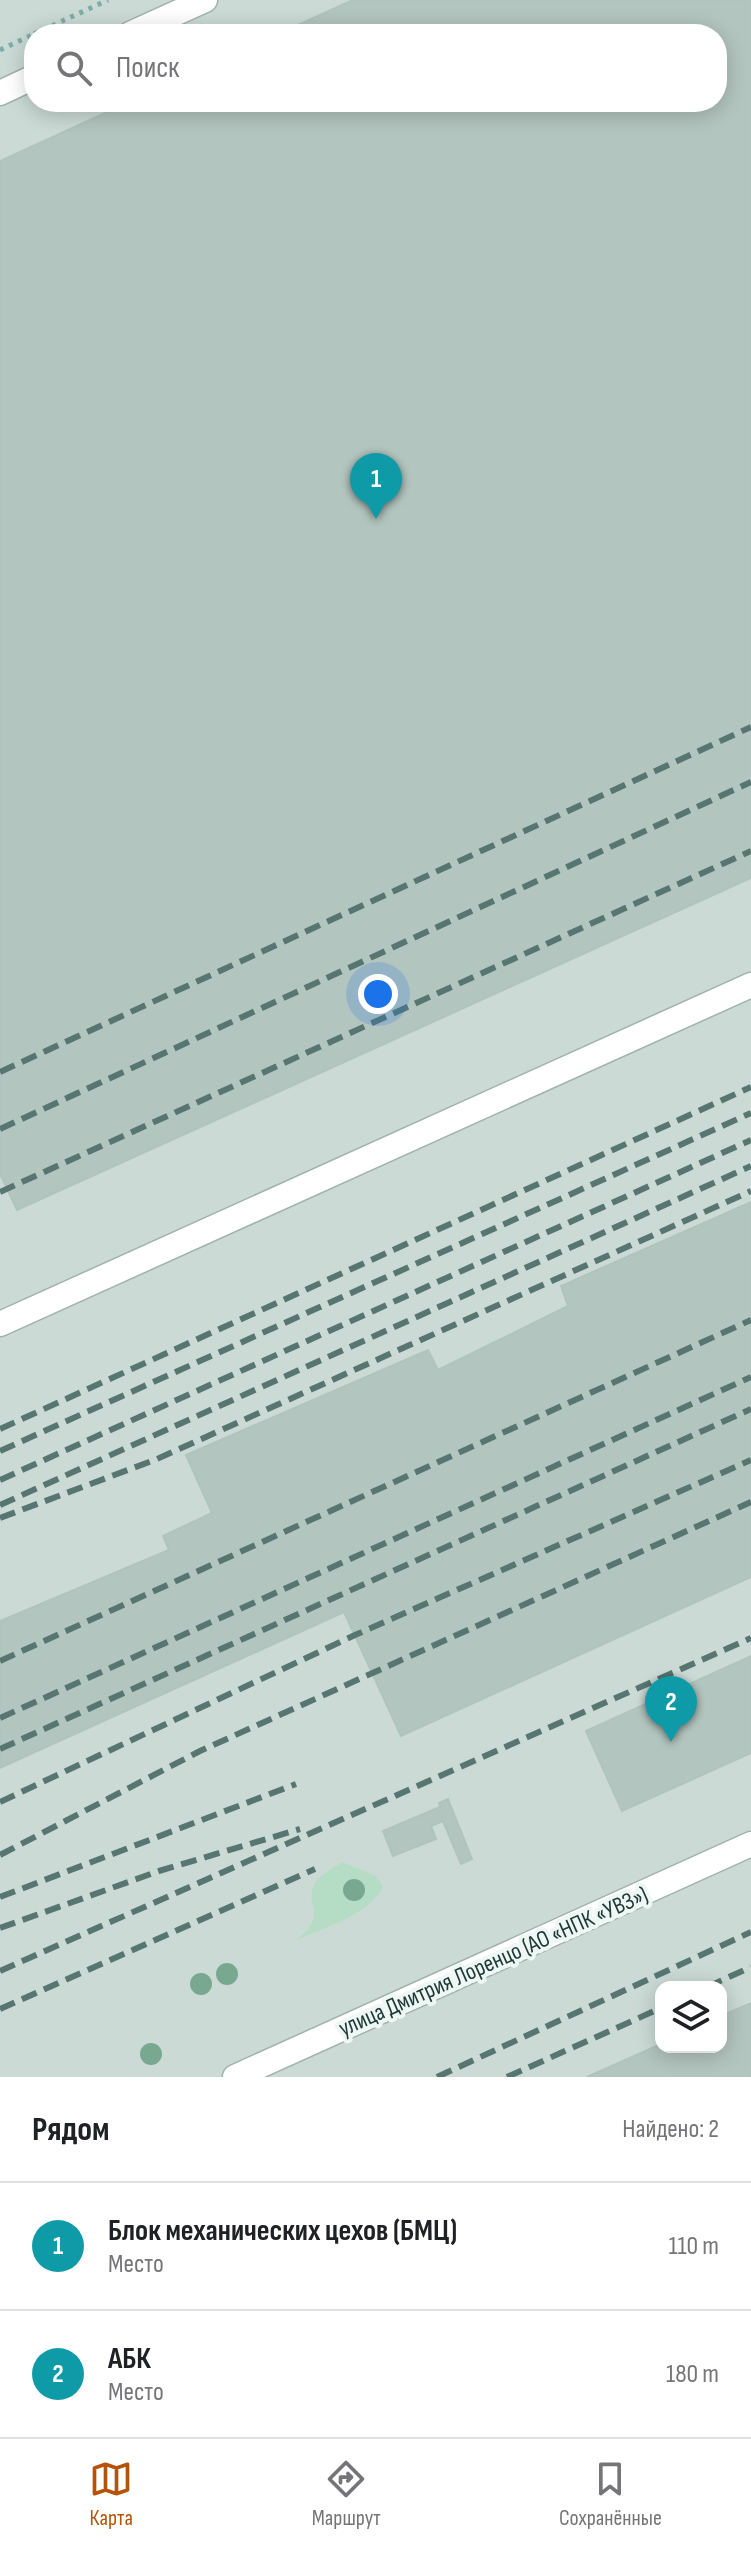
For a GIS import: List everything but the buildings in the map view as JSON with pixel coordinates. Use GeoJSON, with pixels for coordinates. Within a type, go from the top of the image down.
{"type":"FeatureCollection","features":[{"type":"Feature","properties":{"kind":"lane"},"geometry":{"type":"LineString","coordinates":[[152,24],[205,0]]}},
{"type":"Feature","properties":{"kind":"lane"},"geometry":{"type":"LineString","coordinates":[[0,93],[24,82]]}},
{"type":"Feature","properties":{"kind":"lane"},"geometry":{"type":"LineString","coordinates":[[0,1324],[751,985]]}},
{"type":"Feature","properties":{"kind":"lane","name":"улица Дмитрия Лоренцо (АО «НПК «УВЗ»)"},"geometry":{"type":"LineString","coordinates":[[235,2077],[751,1844]]}},
{"type":"Feature","properties":{"kind":"path"},"geometry":{"type":"LineString","coordinates":[[56,24],[108,0]]}},
{"type":"Feature","properties":{"kind":"path"},"geometry":{"type":"LineString","coordinates":[[0,50],[24,39]]}},
{"type":"Feature","properties":{"kind":"shaded area"},"geometry":{"type":"Polygon","coordinates":[[[0,0],[751,0],[751,2077],[0,2077],[0,0]]]}},
{"type":"Feature","properties":{"kind":"green space"},"geometry":{"type":"Polygon","coordinates":[[[342,1862],[376,1876],[383,1886],[377,1896],[358,1912],[297,1940],[313,1922],[312,1890],[316,1882],[342,1862]]]}},
{"type":"Feature","properties":{"kind":"railway"},"geometry":{"type":"LineString","coordinates":[[0,1072],[751,727]]}},
{"type":"Feature","properties":{"kind":"railway"},"geometry":{"type":"LineString","coordinates":[[0,1129],[751,782]]}},
{"type":"Feature","properties":{"kind":"railway"},"geometry":{"type":"LineString","coordinates":[[0,1192],[751,851]]}},
{"type":"Feature","properties":{"kind":"railway"},"geometry":{"type":"LineString","coordinates":[[0,1429],[751,1087]]}},
{"type":"Feature","properties":{"kind":"railway"},"geometry":{"type":"LineString","coordinates":[[0,1451],[751,1113]]}},
{"type":"Feature","properties":{"kind":"railway"},"geometry":{"type":"LineString","coordinates":[[0,1480],[751,1140]]}},
{"type":"Feature","properties":{"kind":"railway"},"geometry":{"type":"LineString","coordinates":[[0,1505],[751,1166]]}},
{"type":"Feature","properties":{"kind":"railway"},"geometry":{"type":"LineString","coordinates":[[0,1518],[157,1459],[751,1191]]}},
{"type":"Feature","properties":{"kind":"railway"},"geometry":{"type":"LineString","coordinates":[[0,1661],[751,1320]]}},
{"type":"Feature","properties":{"kind":"railway"},"geometry":{"type":"LineString","coordinates":[[0,1718],[751,1377]]}},
{"type":"Feature","properties":{"kind":"railway"},"geometry":{"type":"LineString","coordinates":[[0,1749],[751,1409]]}},
{"type":"Feature","properties":{"kind":"railway"},"geometry":{"type":"LineString","coordinates":[[0,1802],[355,1635],[751,1460]]}},
{"type":"Feature","properties":{"kind":"railway"},"geometry":{"type":"LineString","coordinates":[[0,1855],[200,1751],[751,1502]]}},
{"type":"Feature","properties":{"kind":"railway"},"geometry":{"type":"LineString","coordinates":[[0,1971],[751,1638]]}},
{"type":"Feature","properties":{"kind":"railway"},"geometry":{"type":"LineString","coordinates":[[0,1897],[296,1784]]}},
{"type":"Feature","properties":{"kind":"railway"},"geometry":{"type":"LineString","coordinates":[[0,1928],[159,1871],[300,1829]]}},
{"type":"Feature","properties":{"kind":"railway"},"geometry":{"type":"LineString","coordinates":[[0,2009],[315,1869]]}},
{"type":"Feature","properties":{"kind":"railway"},"geometry":{"type":"LineString","coordinates":[[437,2077],[751,1932]]}},
{"type":"Feature","properties":{"kind":"railway"},"geometry":{"type":"LineString","coordinates":[[720,1981],[751,1967]]}},
{"type":"Feature","properties":{"kind":"railway"},"geometry":{"type":"LineString","coordinates":[[507,2077],[655,2011]]}},
{"type":"Feature","properties":{"kind":"place","name":"Блок механических цехов (БМЦ)"},"geometry":{"type":"Point","coordinates":[376,519]}},
{"type":"Feature","properties":{"kind":"place","name":"АБК"},"geometry":{"type":"Point","coordinates":[671,1742]}}]}
